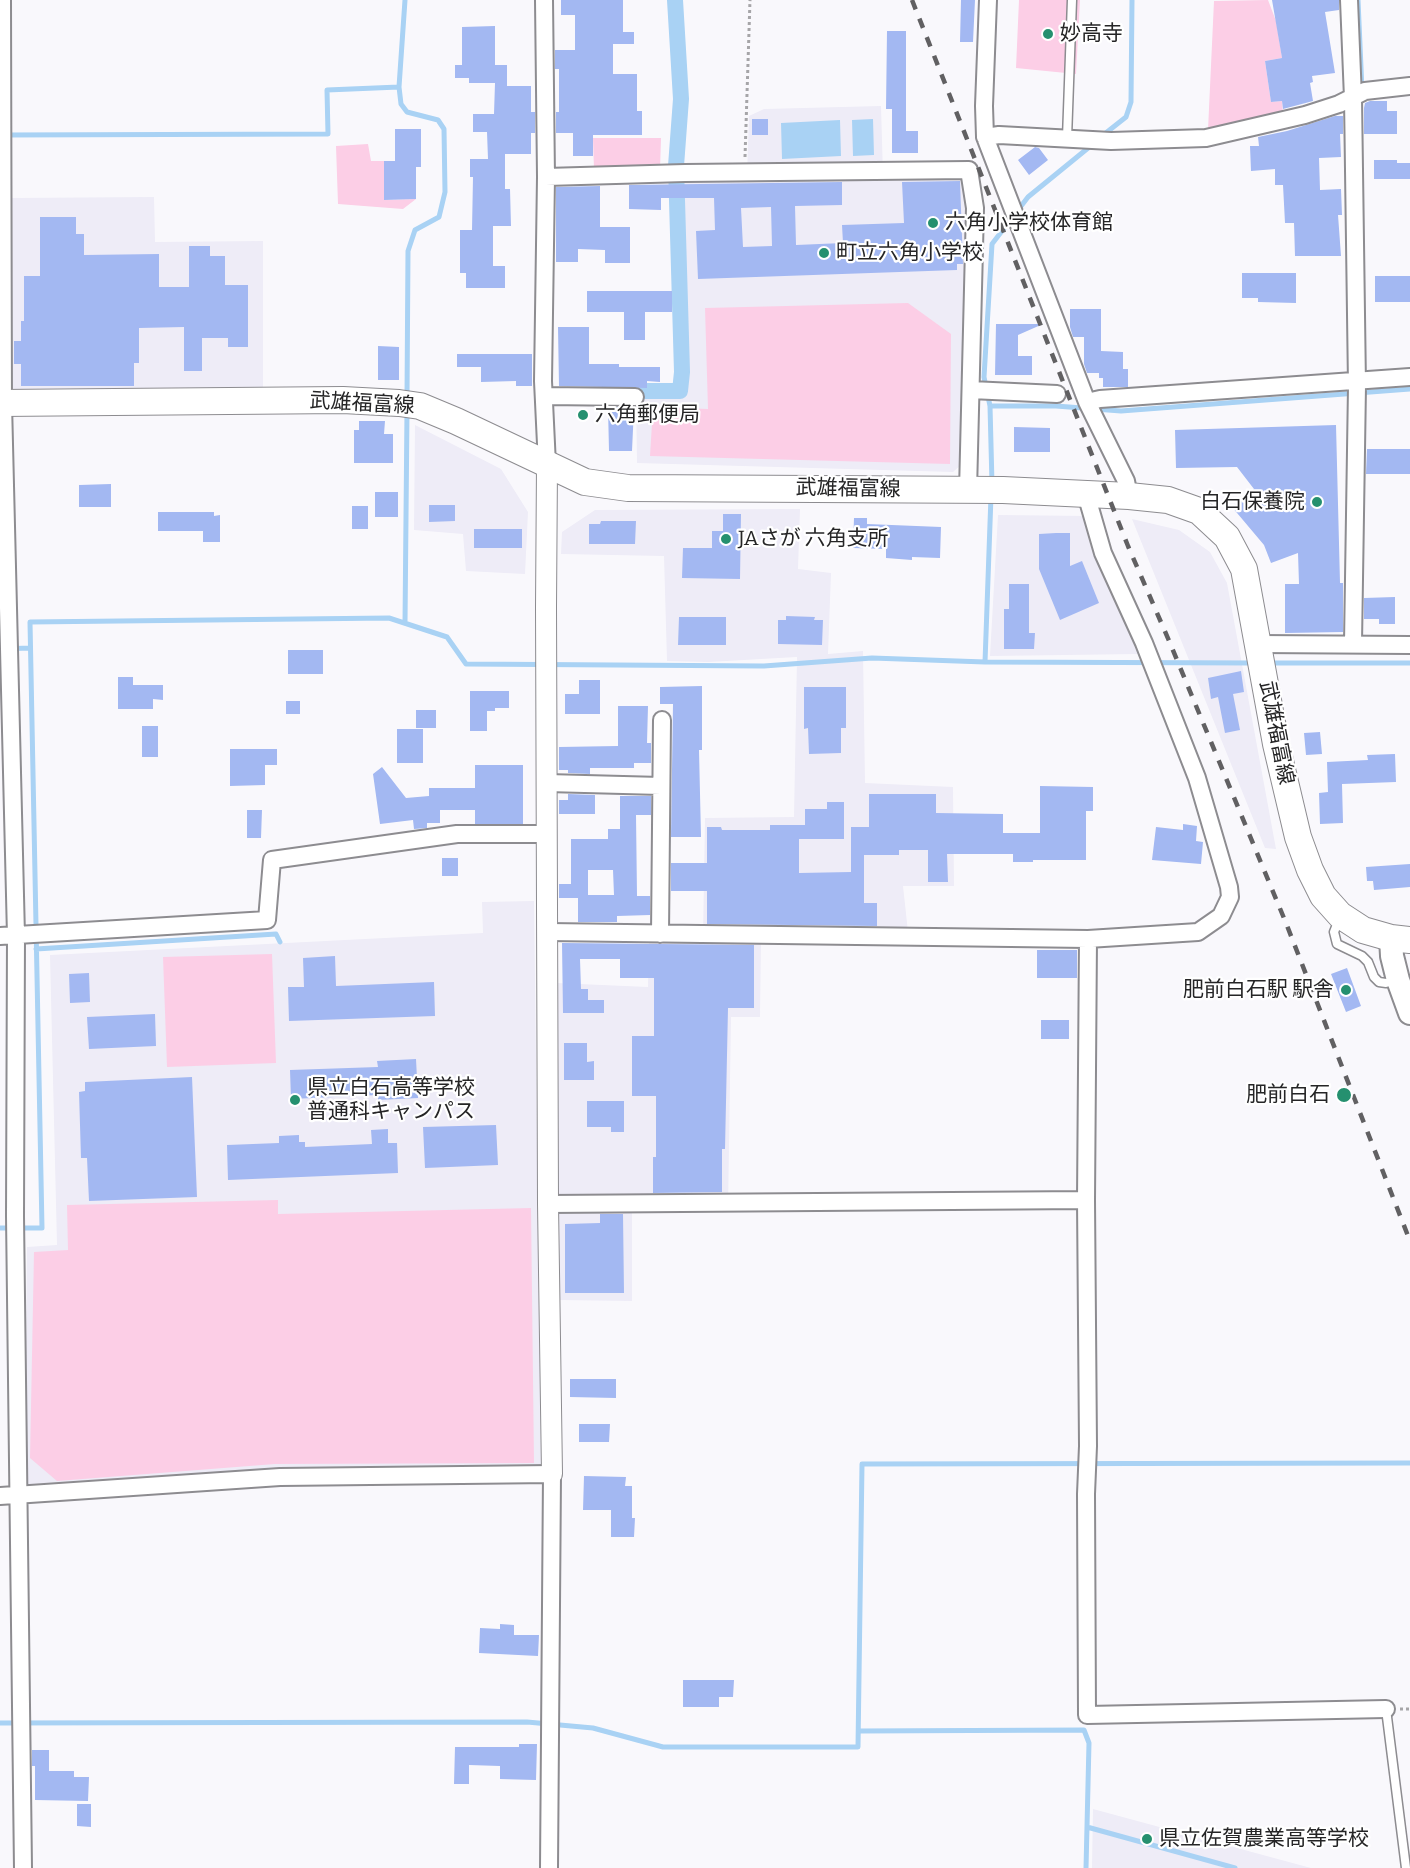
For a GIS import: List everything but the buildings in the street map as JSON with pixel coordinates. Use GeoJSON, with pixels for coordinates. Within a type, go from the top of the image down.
{"type":"FeatureCollection","features":[{"type":"Feature","properties":{"kind":"main road","name":"武雄福富線"},"geometry":{"type":"LineString","coordinates":[[1,403],[343,400],[409,404],[585,483],[628,488],[778,488],[1086,494],[1168,500],[1199,511],[1227,537],[1244,569],[1276,744],[1298,837],[1310,870],[1323,896],[1340,915],[1363,930],[1400,939]]}},
{"type":"Feature","properties":{"kind":"main road"},"geometry":{"type":"LineString","coordinates":[[1400,939],[1392,956],[1410,1013]]}},
{"type":"Feature","properties":{"kind":"street"},"geometry":{"type":"LineString","coordinates":[[2,0],[1,403],[22,935],[8,1496],[22,1724],[23,1868]]}},
{"type":"Feature","properties":{"kind":"street"},"geometry":{"type":"LineString","coordinates":[[544,0],[548,1204],[552,1474],[549,1868]]}},
{"type":"Feature","properties":{"kind":"street"},"geometry":{"type":"LineString","coordinates":[[988,0],[985,138],[1090,408],[1125,481],[1129,496]]}},
{"type":"Feature","properties":{"kind":"street"},"geometry":{"type":"LineString","coordinates":[[1349,0],[1356,99],[1353,643]]}},
{"type":"Feature","properties":{"kind":"street"},"geometry":{"type":"LineString","coordinates":[[985,138],[999,135],[1111,141],[1206,138],[1410,87]]}},
{"type":"Feature","properties":{"kind":"street"},"geometry":{"type":"LineString","coordinates":[[546,177],[969,170],[975,208],[974,391],[984,491]]}},
{"type":"Feature","properties":{"kind":"street"},"geometry":{"type":"LineString","coordinates":[[1090,408],[1100,399],[1353,385],[1410,376]]}},
{"type":"Feature","properties":{"kind":"street"},"geometry":{"type":"LineString","coordinates":[[544,389],[635,397]]}},
{"type":"Feature","properties":{"kind":"street"},"geometry":{"type":"LineString","coordinates":[[974,391],[1057,394]]}},
{"type":"Feature","properties":{"kind":"street"},"geometry":{"type":"LineString","coordinates":[[548,932],[1088,939],[1198,932],[1221,916],[1230,897],[1229,887],[1197,778],[1144,643],[1103,553],[1086,494]]}},
{"type":"Feature","properties":{"kind":"street"},"geometry":{"type":"LineString","coordinates":[[1260,655],[1353,643],[1410,645]]}},
{"type":"Feature","properties":{"kind":"street"},"geometry":{"type":"LineString","coordinates":[[660,934],[662,720]]}},
{"type":"Feature","properties":{"kind":"street"},"geometry":{"type":"LineString","coordinates":[[547,783],[661,786]]}},
{"type":"Feature","properties":{"kind":"street"},"geometry":{"type":"LineString","coordinates":[[22,935],[267,920],[272,860],[457,834],[547,834]]}},
{"type":"Feature","properties":{"kind":"street"},"geometry":{"type":"LineString","coordinates":[[1088,939],[1087,1715],[1386,1709]]}},
{"type":"Feature","properties":{"kind":"street"},"geometry":{"type":"LineString","coordinates":[[548,1204],[1086,1200]]}},
{"type":"Feature","properties":{"kind":"street"},"geometry":{"type":"LineString","coordinates":[[8,1496],[280,1477],[552,1474]]}},
{"type":"Feature","properties":{"kind":"lane"},"geometry":{"type":"LineString","coordinates":[[1067,138],[1072,0]]}},
{"type":"Feature","properties":{"kind":"lane"},"geometry":{"type":"LineString","coordinates":[[1340,915],[1334,932],[1337,944],[1362,956],[1379,982],[1398,980]]}},
{"type":"Feature","properties":{"kind":"lane"},"geometry":{"type":"LineString","coordinates":[[1386,1709],[1406,1868]]}},
{"type":"Feature","properties":{"kind":"path"},"geometry":{"type":"LineString","coordinates":[[744,172],[750,0]]}},
{"type":"Feature","properties":{"kind":"shaded area","name":"妙高寺"},"geometry":{"type":"Polygon","coordinates":[[[1019,0],[1080,0],[1076,74],[1016,68],[1019,0]]]}},
{"type":"Feature","properties":{"kind":"shaded area"},"geometry":{"type":"Polygon","coordinates":[[[1268,0],[1276,21],[1282,58],[1265,61],[1271,102],[1282,101],[1283,114],[1208,130],[1214,1],[1268,0]]]}},
{"type":"Feature","properties":{"kind":"shaded area","name":"町立六角小学校"},"geometry":{"type":"Polygon","coordinates":[[[881,106],[883,175],[963,175],[968,207],[962,464],[953,472],[637,463],[636,394],[683,393],[685,372],[680,176],[747,175],[749,116],[764,109],[881,106]]]}},
{"type":"Feature","properties":{"kind":"shaded area"},"geometry":{"type":"Polygon","coordinates":[[[593,138],[661,138],[660,170],[594,170],[593,138]]]}},
{"type":"Feature","properties":{"kind":"shaded area"},"geometry":{"type":"Polygon","coordinates":[[[368,144],[371,161],[384,161],[384,200],[416,199],[403,209],[338,204],[336,146],[368,144]]]}},
{"type":"Feature","properties":{"kind":"shaded area"},"geometry":{"type":"Polygon","coordinates":[[[154,197],[155,242],[263,241],[263,392],[10,393],[9,198],[154,197]]]}},
{"type":"Feature","properties":{"kind":"shaded area"},"geometry":{"type":"Polygon","coordinates":[[[908,303],[951,334],[950,464],[650,456],[653,407],[708,409],[705,308],[908,303]]]}},
{"type":"Feature","properties":{"kind":"shaded area"},"geometry":{"type":"Polygon","coordinates":[[[415,425],[501,469],[528,512],[525,574],[466,571],[463,534],[414,530],[415,425]]]}},
{"type":"Feature","properties":{"kind":"shaded area"},"geometry":{"type":"Polygon","coordinates":[[[800,509],[798,569],[831,573],[828,654],[863,651],[865,783],[953,787],[954,886],[903,886],[909,941],[761,939],[760,1017],[731,1017],[728,1210],[632,1212],[632,1301],[558,1300],[556,983],[648,987],[649,938],[703,938],[705,818],[794,817],[797,657],[708,662],[667,661],[664,556],[561,554],[562,532],[595,510],[800,509]]]}},
{"type":"Feature","properties":{"kind":"shaded area"},"geometry":{"type":"Polygon","coordinates":[[[998,515],[1089,516],[1097,553],[1139,654],[990,656],[998,515]]]}},
{"type":"Feature","properties":{"kind":"shaded area"},"geometry":{"type":"Polygon","coordinates":[[[1132,519],[1179,530],[1210,552],[1227,583],[1276,849],[1265,848],[1132,519]]]}},
{"type":"Feature","properties":{"kind":"shaded area","name":"県立白石高等学校 普通科キャンパス"},"geometry":{"type":"Polygon","coordinates":[[[534,901],[541,1468],[32,1488],[25,1482],[27,1247],[57,1245],[50,955],[483,933],[482,902],[534,901]]]}},
{"type":"Feature","properties":{"kind":"shaded area"},"geometry":{"type":"Polygon","coordinates":[[[272,954],[276,1063],[167,1067],[163,957],[272,954]]]}},
{"type":"Feature","properties":{"kind":"shaded area"},"geometry":{"type":"Polygon","coordinates":[[[278,1200],[278,1214],[531,1208],[534,1463],[275,1464],[57,1481],[30,1458],[34,1252],[68,1250],[67,1205],[278,1200]]]}},
{"type":"Feature","properties":{"kind":"shaded area","name":"県立佐賀農業高等学校"},"geometry":{"type":"Polygon","coordinates":[[[1093,1809],[1311,1868],[1092,1868],[1093,1809]]]}},
{"type":"Feature","properties":{"kind":"water"},"geometry":{"type":"Polygon","coordinates":[[[873,119],[874,155],[853,156],[852,120],[873,119]]]}},
{"type":"Feature","properties":{"kind":"water"},"geometry":{"type":"Polygon","coordinates":[[[840,120],[841,156],[782,159],[781,123],[840,120]]]}},
{"type":"Feature","properties":{"kind":"waterway"},"geometry":{"type":"LineString","coordinates":[[405,0],[399,87],[401,104],[407,112],[438,120],[444,129],[445,192],[439,217],[415,230],[408,251],[407,396]]}},
{"type":"Feature","properties":{"kind":"waterway"},"geometry":{"type":"LineString","coordinates":[[641,391],[680,391],[682,372],[676,166],[681,99],[675,0]]}},
{"type":"Feature","properties":{"kind":"waterway"},"geometry":{"type":"LineString","coordinates":[[1102,136],[1126,117],[1131,102],[1132,0]]}},
{"type":"Feature","properties":{"kind":"waterway"},"geometry":{"type":"LineString","coordinates":[[1358,0],[1362,90]]}},
{"type":"Feature","properties":{"kind":"waterway"},"geometry":{"type":"LineString","coordinates":[[5,135],[328,134],[327,90],[399,87]]}},
{"type":"Feature","properties":{"kind":"waterway"},"geometry":{"type":"LineString","coordinates":[[992,484],[990,406],[984,377],[992,244],[1028,197],[1093,144]]}},
{"type":"Feature","properties":{"kind":"waterway"},"geometry":{"type":"LineString","coordinates":[[990,406],[1056,406],[1121,411],[1410,389]]}},
{"type":"Feature","properties":{"kind":"waterway"},"geometry":{"type":"LineString","coordinates":[[405,623],[407,411]]}},
{"type":"Feature","properties":{"kind":"waterway"},"geometry":{"type":"LineString","coordinates":[[0,1228],[42,1228],[30,622],[389,618],[447,637],[466,664],[764,666],[872,658],[985,662],[991,496]]}},
{"type":"Feature","properties":{"kind":"waterway"},"geometry":{"type":"LineString","coordinates":[[0,649],[30,648]]}},
{"type":"Feature","properties":{"kind":"waterway"},"geometry":{"type":"LineString","coordinates":[[985,662],[1253,663]]}},
{"type":"Feature","properties":{"kind":"waterway"},"geometry":{"type":"LineString","coordinates":[[1268,663],[1410,663]]}},
{"type":"Feature","properties":{"kind":"waterway"},"geometry":{"type":"LineString","coordinates":[[36,949],[276,934],[280,942]]}},
{"type":"Feature","properties":{"kind":"waterway"},"geometry":{"type":"LineString","coordinates":[[0,1723],[527,1722],[593,1728],[663,1747],[858,1747],[862,1464],[1410,1463]]}},
{"type":"Feature","properties":{"kind":"waterway"},"geometry":{"type":"LineString","coordinates":[[859,1731],[1084,1730],[1089,1743],[1086,1868]]}},
{"type":"Feature","properties":{"kind":"waterway"},"geometry":{"type":"LineString","coordinates":[[1087,1827],[1235,1868]]}},
{"type":"Feature","properties":{"kind":"railway"},"geometry":{"type":"LineString","coordinates":[[912,0],[1128,546],[1286,923],[1410,1241]]}},
{"type":"Feature","properties":{"kind":"place","name":"妙高寺"},"geometry":{"type":"Point","coordinates":[1048,34]}},
{"type":"Feature","properties":{"kind":"place","name":"六角小学校体育館"},"geometry":{"type":"Point","coordinates":[933,223]}},
{"type":"Feature","properties":{"kind":"place","name":"町立六角小学校"},"geometry":{"type":"Point","coordinates":[824,253]}},
{"type":"Feature","properties":{"kind":"place","name":"六角郵便局"},"geometry":{"type":"Point","coordinates":[583,415]}},
{"type":"Feature","properties":{"kind":"place","name":"白石保養院"},"geometry":{"type":"Point","coordinates":[1317,502]}},
{"type":"Feature","properties":{"kind":"place","name":"JAさが 六角支所"},"geometry":{"type":"Point","coordinates":[726,539]}},
{"type":"Feature","properties":{"kind":"place","name":"肥前白石駅 駅舎"},"geometry":{"type":"Point","coordinates":[1346,990]}},
{"type":"Feature","properties":{"kind":"place","name":"肥前白石"},"geometry":{"type":"Point","coordinates":[1344,1095]}},
{"type":"Feature","properties":{"kind":"place","name":"県立白石高等学校 普通科キャンパス"},"geometry":{"type":"Point","coordinates":[295,1100]}},
{"type":"Feature","properties":{"kind":"place","name":"県立佐賀農業高等学校"},"geometry":{"type":"Point","coordinates":[1147,1839]}}]}
